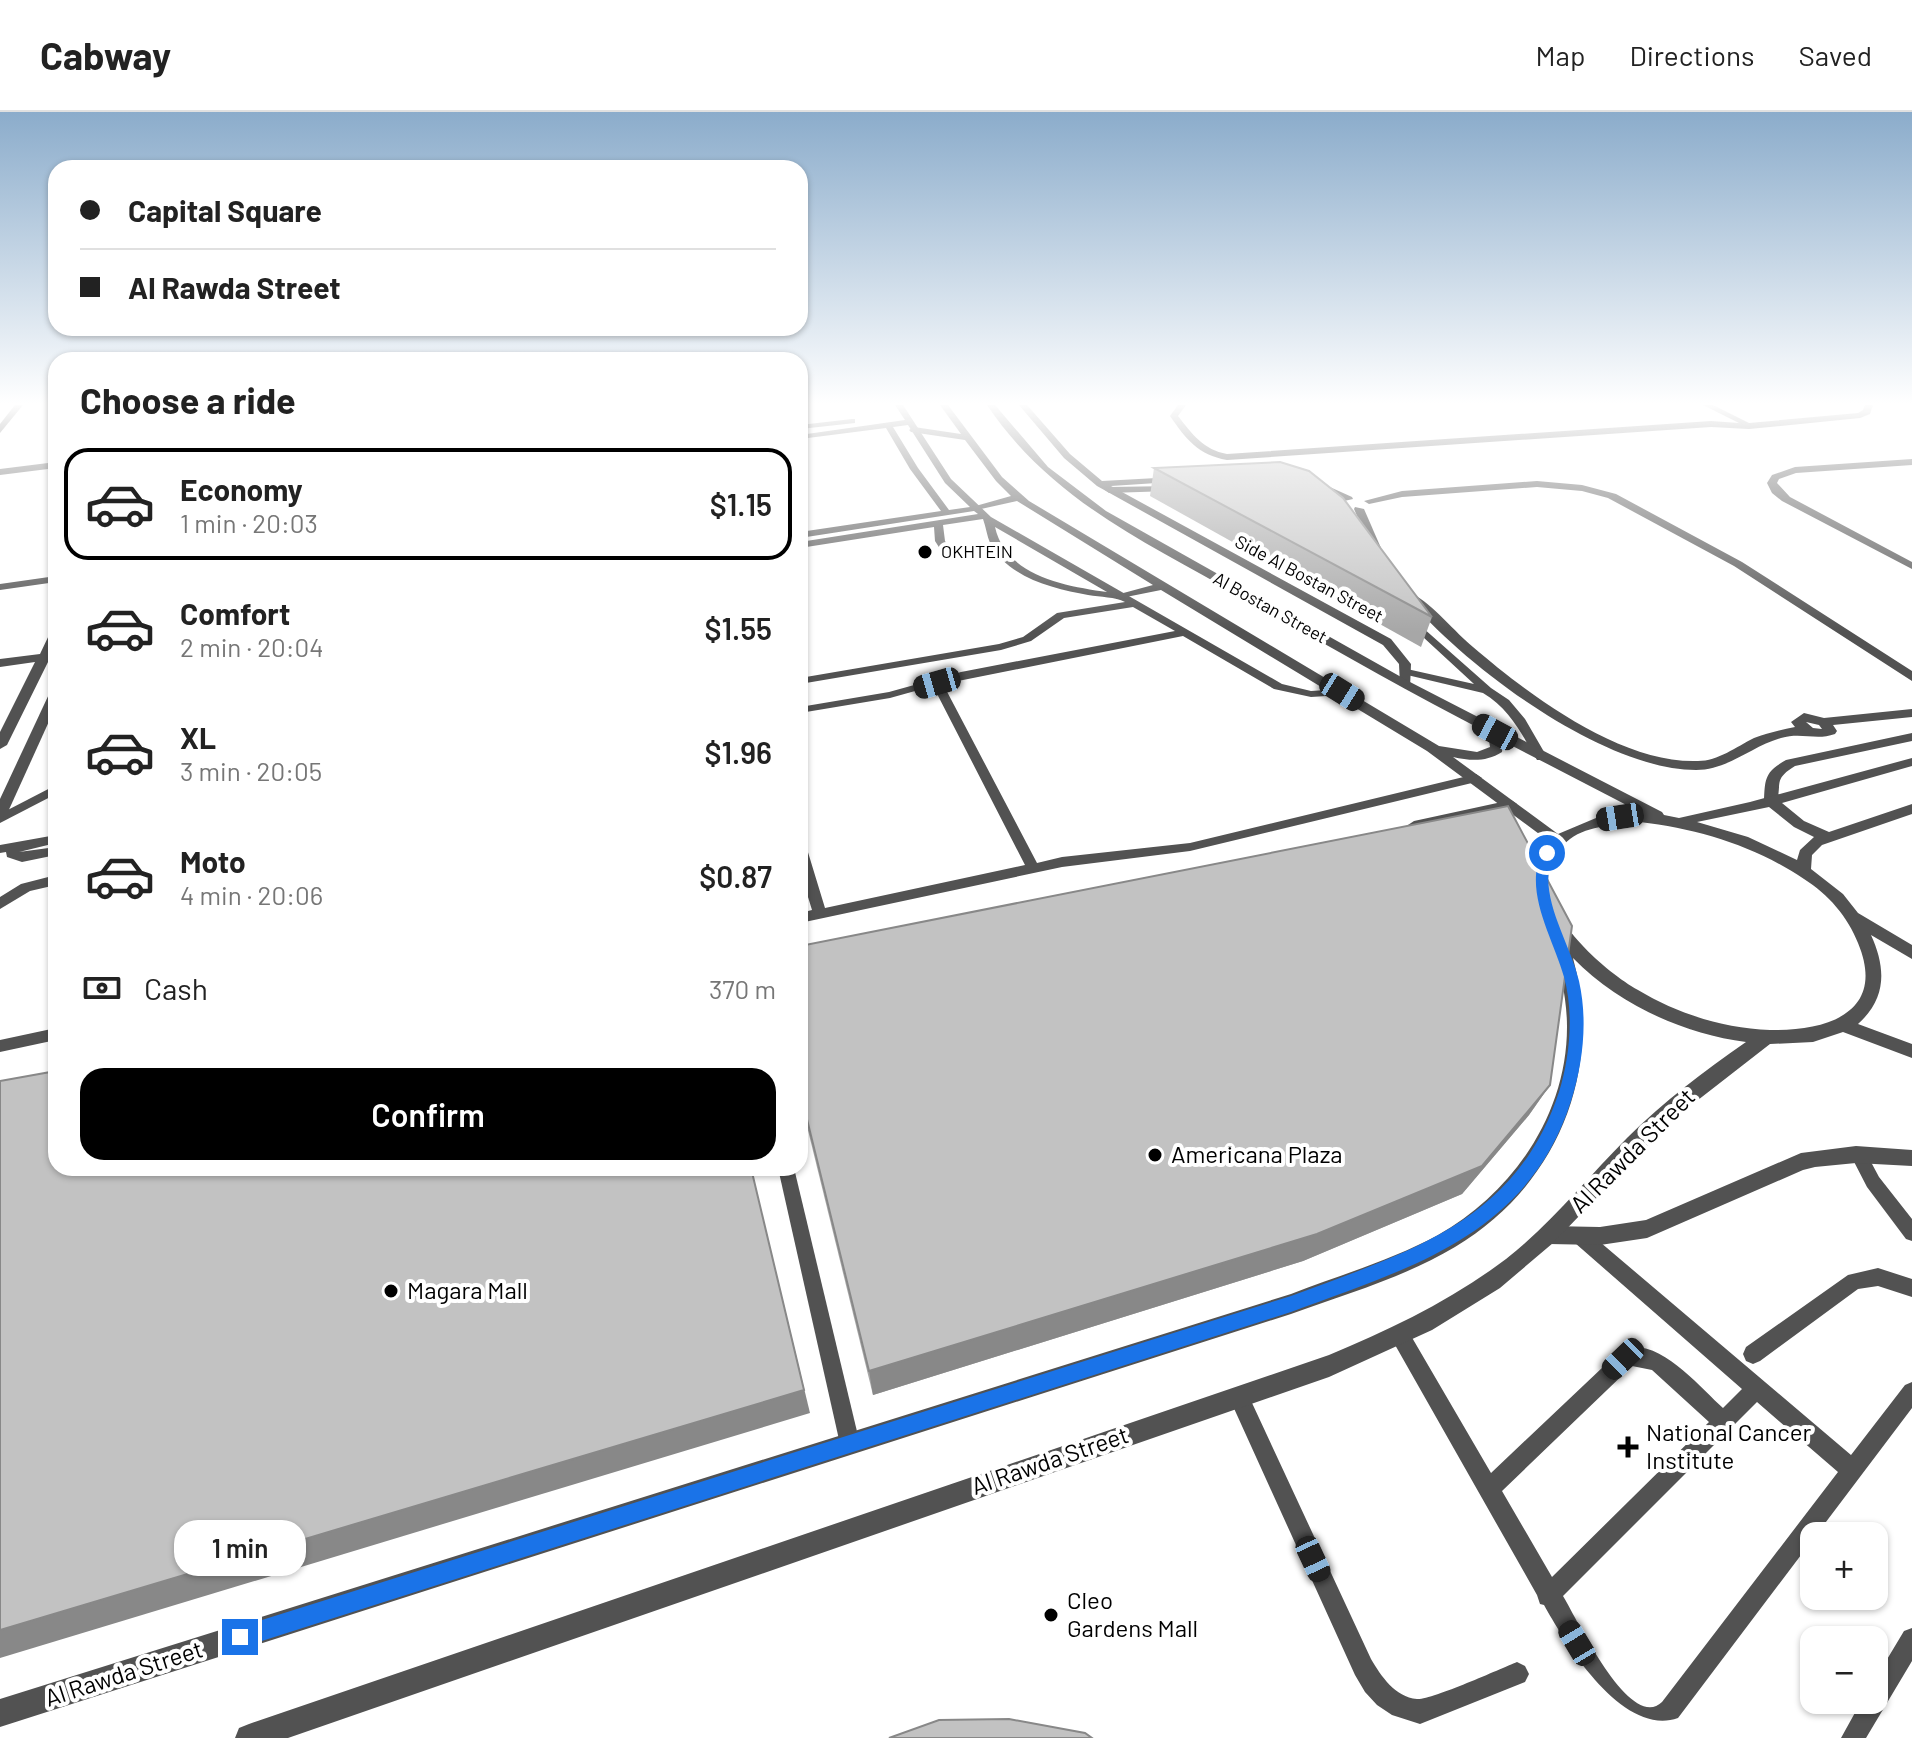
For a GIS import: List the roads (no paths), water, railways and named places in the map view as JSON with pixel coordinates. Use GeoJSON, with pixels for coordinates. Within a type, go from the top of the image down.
{"type":"FeatureCollection","features":[{"type":"Feature","properties":{"kind":"street","name":"Al Bostan Street"},"geometry":{"type":"LineString","coordinates":[[1001,481],[1018,497],[1161,586],[1432,748],[1557,840]]}},
{"type":"Feature","properties":{"kind":"street","name":"Al Bostan Street"},"geometry":{"type":"LineString","coordinates":[[1059,481],[1085,502],[1406,678],[1495,732],[1669,819]]}},
{"type":"Feature","properties":{"kind":"street","name":"Side Al Bostan Street"},"geometry":{"type":"LineString","coordinates":[[1097,481],[1151,514],[1378,636],[1395,649],[1406,678]]}},
{"type":"Feature","properties":{"kind":"street"},"geometry":{"type":"LineString","coordinates":[[1104,487],[1164,481]]}},
{"type":"Feature","properties":{"kind":"street"},"geometry":{"type":"LineString","coordinates":[[1312,481],[1359,503],[1402,494],[1537,484],[1582,488],[1612,496],[1738,564],[1912,677]]}},
{"type":"Feature","properties":{"kind":"street"},"geometry":{"type":"LineString","coordinates":[[1774,481],[1772,483],[1776,491],[1786,499],[1912,566]]}},
{"type":"Feature","properties":{"kind":"street"},"geometry":{"type":"LineString","coordinates":[[976,509],[1018,497]]}},
{"type":"Feature","properties":{"kind":"street"},"geometry":{"type":"LineString","coordinates":[[1359,503],[1371,539],[1386,563]]}},
{"type":"Feature","properties":{"kind":"street"},"geometry":{"type":"LineString","coordinates":[[1120,597],[1161,586]]}},
{"type":"Feature","properties":{"kind":"street"},"geometry":{"type":"LineString","coordinates":[[1405,589],[1440,625],[1513,683],[1631,754],[1673,765],[1712,764],[1727,760],[1762,740],[1808,731]]}},
{"type":"Feature","properties":{"kind":"street"},"geometry":{"type":"LineString","coordinates":[[0,663],[48,656]]}},
{"type":"Feature","properties":{"kind":"street"},"geometry":{"type":"LineString","coordinates":[[0,745],[48,660]]}},
{"type":"Feature","properties":{"kind":"street"},"geometry":{"type":"LineString","coordinates":[[0,817],[48,710]]}},
{"type":"Feature","properties":{"kind":"street"},"geometry":{"type":"LineString","coordinates":[[1826,724],[1912,713]]}},
{"type":"Feature","properties":{"kind":"street"},"geometry":{"type":"LineString","coordinates":[[1838,752],[1798,722],[1801,717],[1826,724],[1859,748]]}},
{"type":"Feature","properties":{"kind":"street"},"geometry":{"type":"LineString","coordinates":[[1432,748],[1477,757],[1489,755],[1497,749],[1495,732]]}},
{"type":"Feature","properties":{"kind":"street"},"geometry":{"type":"LineString","coordinates":[[1771,801],[1772,779],[1783,767],[1912,737]]}},
{"type":"Feature","properties":{"kind":"street"},"geometry":{"type":"LineString","coordinates":[[1557,840],[1584,825],[1601,820],[1669,819],[1771,801],[1912,762]]}},
{"type":"Feature","properties":{"kind":"street"},"geometry":{"type":"LineString","coordinates":[[1771,801],[1799,824],[1826,836]]}},
{"type":"Feature","properties":{"kind":"street"},"geometry":{"type":"LineString","coordinates":[[1803,872],[1805,854],[1826,836],[1912,809]]}},
{"type":"Feature","properties":{"kind":"street"},"geometry":{"type":"LineString","coordinates":[[1669,819],[1754,844],[1803,872],[1850,915],[1912,953]]}},
{"type":"Feature","properties":{"kind":"street","name":"Al Rawda Street"},"geometry":{"type":"LineString","coordinates":[[0,1713],[1291,1304],[1450,1239],[1486,1214],[1516,1185],[1540,1154],[1555,1127],[1574,1070],[1577,1010],[1572,980],[1540,885],[1541,868],[1557,840]]}},
{"type":"Feature","properties":{"kind":"street"},"geometry":{"type":"LineString","coordinates":[[1554,922],[1587,962],[1638,998],[1701,1025],[1766,1037],[1800,1037],[1843,1025],[1869,1001],[1875,968],[1870,951],[1850,915]]}},
{"type":"Feature","properties":{"kind":"street"},"geometry":{"type":"LineString","coordinates":[[1843,1025],[1912,1051]]}},
{"type":"Feature","properties":{"kind":"street","name":"Al Rawda Street"},"geometry":{"type":"LineString","coordinates":[[249,1738],[1329,1366],[1400,1336],[1475,1294],[1549,1235],[1663,1117],[1766,1037]]}},
{"type":"Feature","properties":{"kind":"street"},"geometry":{"type":"LineString","coordinates":[[1549,1235],[1581,1237],[1647,1229],[1801,1162],[1858,1154],[1912,1158]]}},
{"type":"Feature","properties":{"kind":"lane"},"geometry":{"type":"LineString","coordinates":[[923,481],[947,513]]}},
{"type":"Feature","properties":{"kind":"lane"},"geometry":{"type":"LineString","coordinates":[[948,481],[987,518],[1278,687],[1311,694],[1342,692]]}},
{"type":"Feature","properties":{"kind":"lane"},"geometry":{"type":"LineString","coordinates":[[1104,487],[1181,487]]}},
{"type":"Feature","properties":{"kind":"lane"},"geometry":{"type":"LineString","coordinates":[[1151,514],[1146,503],[1158,489]]}},
{"type":"Feature","properties":{"kind":"lane"},"geometry":{"type":"LineString","coordinates":[[808,534],[976,509]]}},
{"type":"Feature","properties":{"kind":"lane"},"geometry":{"type":"LineString","coordinates":[[873,531],[945,519],[976,509]]}},
{"type":"Feature","properties":{"kind":"lane"},"geometry":{"type":"LineString","coordinates":[[808,544],[987,518]]}},
{"type":"Feature","properties":{"kind":"lane"},"geometry":{"type":"LineString","coordinates":[[987,518],[999,551],[1014,564],[1058,585],[1120,597]]}},
{"type":"Feature","properties":{"kind":"lane"},"geometry":{"type":"LineString","coordinates":[[938,524],[940,541],[949,556]]}},
{"type":"Feature","properties":{"kind":"lane"},"geometry":{"type":"LineString","coordinates":[[0,580],[48,577]]}},
{"type":"Feature","properties":{"kind":"lane"},"geometry":{"type":"LineString","coordinates":[[0,587],[48,578]]}},
{"type":"Feature","properties":{"kind":"lane"},"geometry":{"type":"LineString","coordinates":[[808,680],[1015,644],[1053,619],[1074,611],[1135,604]]}},
{"type":"Feature","properties":{"kind":"lane"},"geometry":{"type":"LineString","coordinates":[[1045,627],[1083,619],[1149,612]]}},
{"type":"Feature","properties":{"kind":"lane"},"geometry":{"type":"LineString","coordinates":[[1405,612],[1440,650],[1515,712],[1541,757]]}},
{"type":"Feature","properties":{"kind":"lane"},"geometry":{"type":"LineString","coordinates":[[808,709],[890,695],[961,675],[1183,633]]}},
{"type":"Feature","properties":{"kind":"lane"},"geometry":{"type":"LineString","coordinates":[[1406,678],[1487,690]]}},
{"type":"Feature","properties":{"kind":"lane"},"geometry":{"type":"LineString","coordinates":[[937,683],[1033,868]]}},
{"type":"Feature","properties":{"kind":"lane"},"geometry":{"type":"LineString","coordinates":[[808,916],[1033,868],[1190,847],[1476,778]]}},
{"type":"Feature","properties":{"kind":"lane"},"geometry":{"type":"LineString","coordinates":[[0,817],[48,793]]}},
{"type":"Feature","properties":{"kind":"lane"},"geometry":{"type":"LineString","coordinates":[[1403,828],[1511,804]]}},
{"type":"Feature","properties":{"kind":"lane"},"geometry":{"type":"LineString","coordinates":[[48,840],[7,848],[12,854],[22,857],[48,852]]}},
{"type":"Feature","properties":{"kind":"lane"},"geometry":{"type":"LineString","coordinates":[[808,875],[820,914]]}},
{"type":"Feature","properties":{"kind":"lane"},"geometry":{"type":"LineString","coordinates":[[0,904],[26,887],[48,882]]}},
{"type":"Feature","properties":{"kind":"lane"},"geometry":{"type":"LineString","coordinates":[[0,1046],[48,1036]]}},
{"type":"Feature","properties":{"kind":"lane"},"geometry":{"type":"LineString","coordinates":[[1858,1154],[1873,1182],[1912,1233]]}},
{"type":"Feature","properties":{"kind":"lane"},"geometry":{"type":"LineString","coordinates":[[788,1176],[850,1444]]}},
{"type":"Feature","properties":{"kind":"lane"},"geometry":{"type":"LineString","coordinates":[[1581,1237],[1852,1470]]}},
{"type":"Feature","properties":{"kind":"lane"},"geometry":{"type":"LineString","coordinates":[[1753,1354],[1854,1281],[1878,1277],[1912,1288]]}},
{"type":"Feature","properties":{"kind":"lane"},"geometry":{"type":"LineString","coordinates":[[1400,1336],[1548,1596],[1615,1702],[1640,1719],[1663,1717],[1912,1392]]}},
{"type":"Feature","properties":{"kind":"lane"},"geometry":{"type":"LineString","coordinates":[[1488,1490],[1629,1356],[1657,1361],[1724,1422]]}},
{"type":"Feature","properties":{"kind":"lane"},"geometry":{"type":"LineString","coordinates":[[1548,1596],[1757,1388]]}},
{"type":"Feature","properties":{"kind":"lane"},"geometry":{"type":"LineString","coordinates":[[1239,1397],[1363,1667],[1373,1686],[1387,1700],[1403,1709],[1420,1712],[1517,1674]]}},
{"type":"Feature","properties":{"kind":"lane"},"geometry":{"type":"LineString","coordinates":[[1853,1738],[1912,1639]]}},
{"type":"Feature","properties":{"kind":"place","name":"OKHTEIN"},"geometry":{"type":"Point","coordinates":[925,552]}},
{"type":"Feature","properties":{"kind":"place","name":"Americana Plaza"},"geometry":{"type":"Point","coordinates":[1155,1155]}},
{"type":"Feature","properties":{"kind":"place","name":"Magara Mall"},"geometry":{"type":"Point","coordinates":[391,1291]}},
{"type":"Feature","properties":{"kind":"place","name":"National Cancer Institute"},"geometry":{"type":"Point","coordinates":[1628,1447]}},
{"type":"Feature","properties":{"kind":"place","name":"Cleo Gardens Mall"},"geometry":{"type":"Point","coordinates":[1051,1615]}}]}
